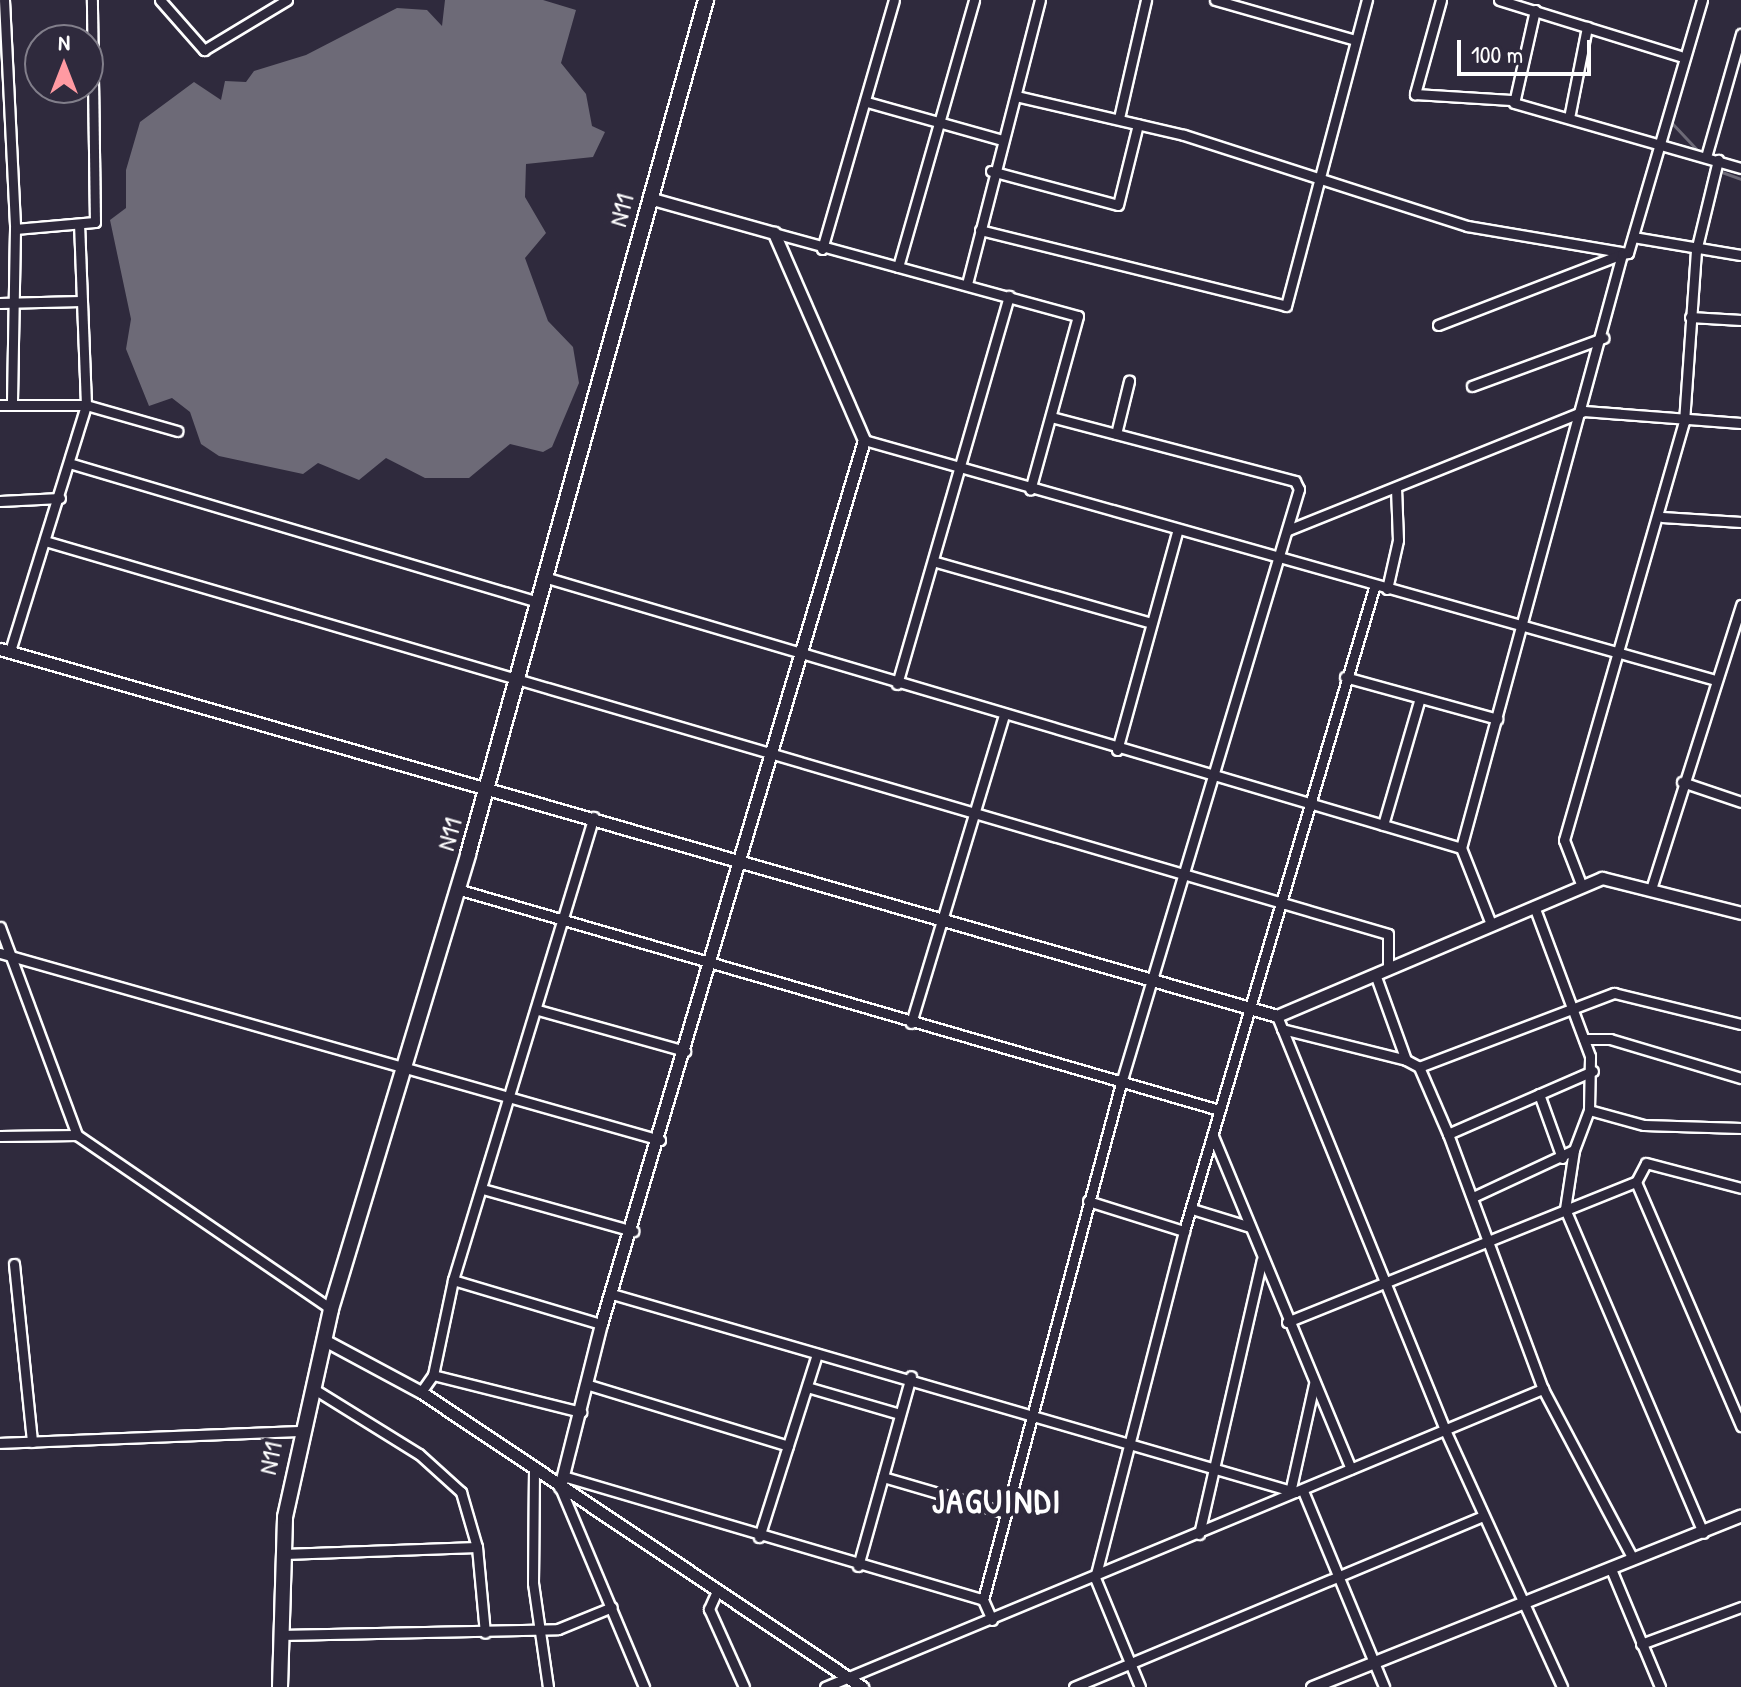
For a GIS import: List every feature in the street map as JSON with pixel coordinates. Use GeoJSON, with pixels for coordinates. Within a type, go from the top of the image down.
{"type":"FeatureCollection","features":[{"type":"Feature","properties":{"kind":"main road","name":"N11"},"geometry":{"type":"LineString","coordinates":[[280,1687],[284,1554],[301,1431],[326,1341],[331,1309],[405,1073],[706,0]]}},
{"type":"Feature","properties":{"kind":"street"},"geometry":{"type":"LineString","coordinates":[[12,405],[5,303],[15,229],[5,104],[3,0],[16,0]]}},
{"type":"Feature","properties":{"kind":"street"},"geometry":{"type":"LineString","coordinates":[[15,229],[79,226],[96,219],[92,0]]}},
{"type":"Feature","properties":{"kind":"street"},"geometry":{"type":"LineString","coordinates":[[160,0],[204,50],[287,0]]}},
{"type":"Feature","properties":{"kind":"street"},"geometry":{"type":"LineString","coordinates":[[822,249],[894,0]]}},
{"type":"Feature","properties":{"kind":"street"},"geometry":{"type":"LineString","coordinates":[[898,267],[935,120],[974,0]]}},
{"type":"Feature","properties":{"kind":"street"},"geometry":{"type":"LineString","coordinates":[[967,284],[991,171],[1016,96],[1040,0]]}},
{"type":"Feature","properties":{"kind":"street"},"geometry":{"type":"LineString","coordinates":[[1119,118],[1146,0]]}},
{"type":"Feature","properties":{"kind":"street"},"geometry":{"type":"LineString","coordinates":[[980,230],[1286,306],[1367,0]]}},
{"type":"Feature","properties":{"kind":"street"},"geometry":{"type":"LineString","coordinates":[[1441,0],[1415,94],[1511,100],[1741,168]]}},
{"type":"Feature","properties":{"kind":"street"},"geometry":{"type":"LineString","coordinates":[[1499,0],[1680,56]]}},
{"type":"Feature","properties":{"kind":"street"},"geometry":{"type":"LineString","coordinates":[[1491,924],[1461,848],[1526,624],[1625,253],[1633,237],[1660,145],[1680,56],[1702,0]]}},
{"type":"Feature","properties":{"kind":"street"},"geometry":{"type":"LineString","coordinates":[[1221,1],[1355,40]]}},
{"type":"Feature","properties":{"kind":"street"},"geometry":{"type":"LineString","coordinates":[[1511,100],[1535,10]]}},
{"type":"Feature","properties":{"kind":"street"},"geometry":{"type":"LineString","coordinates":[[1569,118],[1587,27]]}},
{"type":"Feature","properties":{"kind":"street"},"geometry":{"type":"LineString","coordinates":[[1706,157],[1741,34]]}},
{"type":"Feature","properties":{"kind":"street"},"geometry":{"type":"LineString","coordinates":[[1016,96],[1119,118],[1467,226],[1625,253]]}},
{"type":"Feature","properties":{"kind":"street"},"geometry":{"type":"LineString","coordinates":[[867,102],[1002,140]]}},
{"type":"Feature","properties":{"kind":"street"},"geometry":{"type":"LineString","coordinates":[[991,171],[1118,205],[1138,124]]}},
{"type":"Feature","properties":{"kind":"street"},"geometry":{"type":"LineString","coordinates":[[1581,884],[1564,840],[1662,517],[1684,422],[1696,251],[1718,160]]}},
{"type":"Feature","properties":{"kind":"street"},"geometry":{"type":"LineString","coordinates":[[649,198],[822,249],[967,284],[1078,316],[1030,490]]}},
{"type":"Feature","properties":{"kind":"street"},"geometry":{"type":"LineString","coordinates":[[0,203],[14,203]]}},
{"type":"Feature","properties":{"kind":"street"},"geometry":{"type":"LineString","coordinates":[[79,226],[86,405],[60,498],[5,650],[487,785],[1277,1016],[1581,884],[1610,877],[1652,886],[1741,913]]}},
{"type":"Feature","properties":{"kind":"street"},"geometry":{"type":"LineString","coordinates":[[644,1687],[562,1481],[589,1385],[601,1324],[633,1231],[864,440],[774,233]]}},
{"type":"Feature","properties":{"kind":"street"},"geometry":{"type":"LineString","coordinates":[[1633,237],[1696,251],[1741,255]]}},
{"type":"Feature","properties":{"kind":"street"},"geometry":{"type":"LineString","coordinates":[[1438,325],[1625,253]]}},
{"type":"Feature","properties":{"kind":"street"},"geometry":{"type":"LineString","coordinates":[[897,684],[936,562],[1009,296]]}},
{"type":"Feature","properties":{"kind":"street"},"geometry":{"type":"LineString","coordinates":[[5,303],[81,301]]}},
{"type":"Feature","properties":{"kind":"street"},"geometry":{"type":"LineString","coordinates":[[1690,317],[1741,320]]}},
{"type":"Feature","properties":{"kind":"street"},"geometry":{"type":"LineString","coordinates":[[1472,386],[1603,338]]}},
{"type":"Feature","properties":{"kind":"street"},"geometry":{"type":"LineString","coordinates":[[1116,434],[1129,381]]}},
{"type":"Feature","properties":{"kind":"street"},"geometry":{"type":"LineString","coordinates":[[0,405],[86,405],[177,431]]}},
{"type":"Feature","properties":{"kind":"street"},"geometry":{"type":"LineString","coordinates":[[1288,530],[1584,411],[1684,422],[1741,423]]}},
{"type":"Feature","properties":{"kind":"street"},"geometry":{"type":"LineString","coordinates":[[992,1620],[983,1600],[1088,1201],[1288,530],[1295,481],[1051,417]]}},
{"type":"Feature","properties":{"kind":"street"},"geometry":{"type":"LineString","coordinates":[[864,440],[1374,588],[1526,624],[1620,656],[1712,679]]}},
{"type":"Feature","properties":{"kind":"street"},"geometry":{"type":"LineString","coordinates":[[69,463],[537,602]]}},
{"type":"Feature","properties":{"kind":"street"},"geometry":{"type":"LineString","coordinates":[[1387,589],[1398,540],[1396,488]]}},
{"type":"Feature","properties":{"kind":"street"},"geometry":{"type":"LineString","coordinates":[[0,501],[60,498]]}},
{"type":"Feature","properties":{"kind":"street"},"geometry":{"type":"LineString","coordinates":[[1662,517],[1741,522]]}},
{"type":"Feature","properties":{"kind":"street"},"geometry":{"type":"LineString","coordinates":[[1117,750],[1177,532]]}},
{"type":"Feature","properties":{"kind":"street"},"geometry":{"type":"LineString","coordinates":[[45,541],[516,681],[1185,871],[1388,934],[1388,969]]}},
{"type":"Feature","properties":{"kind":"street"},"geometry":{"type":"LineString","coordinates":[[936,562],[1151,623]]}},
{"type":"Feature","properties":{"kind":"street"},"geometry":{"type":"LineString","coordinates":[[544,577],[1003,718],[1461,848]]}},
{"type":"Feature","properties":{"kind":"street"},"geometry":{"type":"LineString","coordinates":[[1140,1687],[1095,1578],[1133,1442],[1184,1231],[1219,1110],[1254,1009],[1313,804],[1345,677],[1374,588]]}},
{"type":"Feature","properties":{"kind":"street"},"geometry":{"type":"LineString","coordinates":[[1652,886],[1712,679],[1741,605]]}},
{"type":"Feature","properties":{"kind":"street"},"geometry":{"type":"LineString","coordinates":[[1345,677],[1497,719]]}},
{"type":"Feature","properties":{"kind":"street"},"geometry":{"type":"LineString","coordinates":[[1383,825],[1420,698]]}},
{"type":"Feature","properties":{"kind":"street"},"geometry":{"type":"LineString","coordinates":[[911,1023],[940,918],[1003,718]]}},
{"type":"Feature","properties":{"kind":"street"},"geometry":{"type":"LineString","coordinates":[[1682,782],[1741,802]]}},
{"type":"Feature","properties":{"kind":"street"},"geometry":{"type":"LineString","coordinates":[[421,1392],[433,1375],[453,1280],[486,1190],[594,817]]}},
{"type":"Feature","properties":{"kind":"street"},"geometry":{"type":"LineString","coordinates":[[457,889],[1219,1110]]}},
{"type":"Feature","properties":{"kind":"street"},"geometry":{"type":"LineString","coordinates":[[1534,906],[1593,1071],[1589,1110],[1574,1150],[1565,1209],[1703,1533]]}},
{"type":"Feature","properties":{"kind":"street"},"geometry":{"type":"LineString","coordinates":[[0,927],[5,954],[77,1135],[331,1309]]}},
{"type":"Feature","properties":{"kind":"street"},"geometry":{"type":"LineString","coordinates":[[5,954],[405,1073],[660,1140]]}},
{"type":"Feature","properties":{"kind":"street"},"geometry":{"type":"LineString","coordinates":[[1375,974],[1406,1060]]}},
{"type":"Feature","properties":{"kind":"street"},"geometry":{"type":"LineString","coordinates":[[1419,1067],[1571,1008],[1626,994],[1741,1024]]}},
{"type":"Feature","properties":{"kind":"street"},"geometry":{"type":"LineString","coordinates":[[538,1010],[685,1051]]}},
{"type":"Feature","properties":{"kind":"street"},"geometry":{"type":"LineString","coordinates":[[1277,1016],[1445,1430],[1521,1606],[1561,1687]]}},
{"type":"Feature","properties":{"kind":"street"},"geometry":{"type":"LineString","coordinates":[[1282,1029],[1406,1060],[1419,1067],[1473,1197],[1543,1389],[1633,1559]]}},
{"type":"Feature","properties":{"kind":"street"},"geometry":{"type":"LineString","coordinates":[[1584,1039],[1610,1039],[1741,1078]]}},
{"type":"Feature","properties":{"kind":"street"},"geometry":{"type":"LineString","coordinates":[[1448,1134],[1593,1071]]}},
{"type":"Feature","properties":{"kind":"street"},"geometry":{"type":"LineString","coordinates":[[1539,1094],[1562,1158]]}},
{"type":"Feature","properties":{"kind":"street"},"geometry":{"type":"LineString","coordinates":[[1589,1110],[1644,1125],[1741,1128]]}},
{"type":"Feature","properties":{"kind":"street"},"geometry":{"type":"LineString","coordinates":[[0,1136],[77,1135]]}},
{"type":"Feature","properties":{"kind":"street"},"geometry":{"type":"LineString","coordinates":[[1213,1136],[1247,1226],[1351,1469]]}},
{"type":"Feature","properties":{"kind":"street"},"geometry":{"type":"LineString","coordinates":[[1473,1197],[1574,1150]]}},
{"type":"Feature","properties":{"kind":"street"},"geometry":{"type":"LineString","coordinates":[[1287,1322],[1636,1182],[1648,1163],[1741,1188]]}},
{"type":"Feature","properties":{"kind":"street"},"geometry":{"type":"LineString","coordinates":[[1636,1182],[1740,1420]]}},
{"type":"Feature","properties":{"kind":"street"},"geometry":{"type":"LineString","coordinates":[[486,1190],[633,1231]]}},
{"type":"Feature","properties":{"kind":"street"},"geometry":{"type":"LineString","coordinates":[[1088,1201],[1184,1231]]}},
{"type":"Feature","properties":{"kind":"street"},"geometry":{"type":"LineString","coordinates":[[1192,1209],[1247,1226]]}},
{"type":"Feature","properties":{"kind":"street"},"geometry":{"type":"LineString","coordinates":[[1199,1534],[1262,1260]]}},
{"type":"Feature","properties":{"kind":"street"},"geometry":{"type":"LineString","coordinates":[[14,1264],[32,1442]]}},
{"type":"Feature","properties":{"kind":"street"},"geometry":{"type":"LineString","coordinates":[[453,1280],[601,1324]]}},
{"type":"Feature","properties":{"kind":"street"},"geometry":{"type":"LineString","coordinates":[[612,1294],[1214,1463],[1296,1491]]}},
{"type":"Feature","properties":{"kind":"street"},"geometry":{"type":"LineString","coordinates":[[326,1341],[421,1392],[534,1469],[562,1481],[983,1600]]}},
{"type":"Feature","properties":{"kind":"street"},"geometry":{"type":"LineString","coordinates":[[759,1537],[817,1354]]}},
{"type":"Feature","properties":{"kind":"street"},"geometry":{"type":"LineString","coordinates":[[433,1375],[581,1412]]}},
{"type":"Feature","properties":{"kind":"street"},"geometry":{"type":"LineString","coordinates":[[858,1566],[911,1376]]}},
{"type":"Feature","properties":{"kind":"street"},"geometry":{"type":"LineString","coordinates":[[1314,1384],[1296,1491],[1384,1687]]}},
{"type":"Feature","properties":{"kind":"street"},"geometry":{"type":"LineString","coordinates":[[589,1385],[788,1446]]}},
{"type":"Feature","properties":{"kind":"street"},"geometry":{"type":"LineString","coordinates":[[807,1387],[900,1414]]}},
{"type":"Feature","properties":{"kind":"street"},"geometry":{"type":"LineString","coordinates":[[314,1389],[419,1454],[461,1492],[477,1547],[485,1633]]}},
{"type":"Feature","properties":{"kind":"street"},"geometry":{"type":"LineString","coordinates":[[826,1687],[1095,1578],[1543,1389]]}},
{"type":"Feature","properties":{"kind":"street"},"geometry":{"type":"LineString","coordinates":[[0,1443],[301,1431]]}},
{"type":"Feature","properties":{"kind":"street"},"geometry":{"type":"LineString","coordinates":[[534,1469],[532,1571],[544,1627],[548,1687]]}},
{"type":"Feature","properties":{"kind":"street"},"geometry":{"type":"LineString","coordinates":[[883,1477],[1006,1513]]}},
{"type":"Feature","properties":{"kind":"street"},"geometry":{"type":"LineString","coordinates":[[562,1481],[717,1591],[862,1687]]}},
{"type":"Feature","properties":{"kind":"street"},"geometry":{"type":"LineString","coordinates":[[1312,1687],[1371,1660],[1521,1606],[1741,1515]]}},
{"type":"Feature","properties":{"kind":"street"},"geometry":{"type":"LineString","coordinates":[[1074,1687],[1483,1516]]}},
{"type":"Feature","properties":{"kind":"street"},"geometry":{"type":"LineString","coordinates":[[284,1554],[477,1547]]}},
{"type":"Feature","properties":{"kind":"street"},"geometry":{"type":"LineString","coordinates":[[1611,1569],[1660,1687]]}},
{"type":"Feature","properties":{"kind":"street"},"geometry":{"type":"LineString","coordinates":[[717,1591],[709,1609],[744,1687]]}},
{"type":"Feature","properties":{"kind":"street"},"geometry":{"type":"LineString","coordinates":[[280,1635],[485,1633],[544,1627],[558,1629],[612,1607]]}},
{"type":"Feature","properties":{"kind":"street"},"geometry":{"type":"LineString","coordinates":[[1641,1644],[1741,1607]]}},
{"type":"Feature","properties":{"kind":"shaded area"},"geometry":{"type":"Polygon","coordinates":[[[445,0],[543,0],[576,10],[561,63],[586,94],[592,126],[605,132],[593,157],[526,164],[525,197],[546,233],[525,258],[548,321],[573,347],[579,383],[552,447],[543,452],[510,444],[469,478],[425,478],[386,458],[359,480],[318,463],[303,474],[219,456],[201,444],[190,412],[172,398],[149,406],[126,349],[131,319],[110,220],[126,208],[126,170],[140,122],[194,82],[221,100],[225,81],[246,82],[254,71],[306,55],[397,8],[427,10],[442,26],[445,0]]]}},
{"type":"Feature","properties":{"kind":"waterway"},"geometry":{"type":"LineString","coordinates":[[1669,120],[1699,152]]}},
{"type":"Feature","properties":{"kind":"waterway"},"geometry":{"type":"LineString","coordinates":[[1719,171],[1741,179]]}},
{"type":"Feature","properties":{"kind":"district","name":"JAGUINDI"},"geometry":{"type":"Point","coordinates":[997,1502]}}]}
